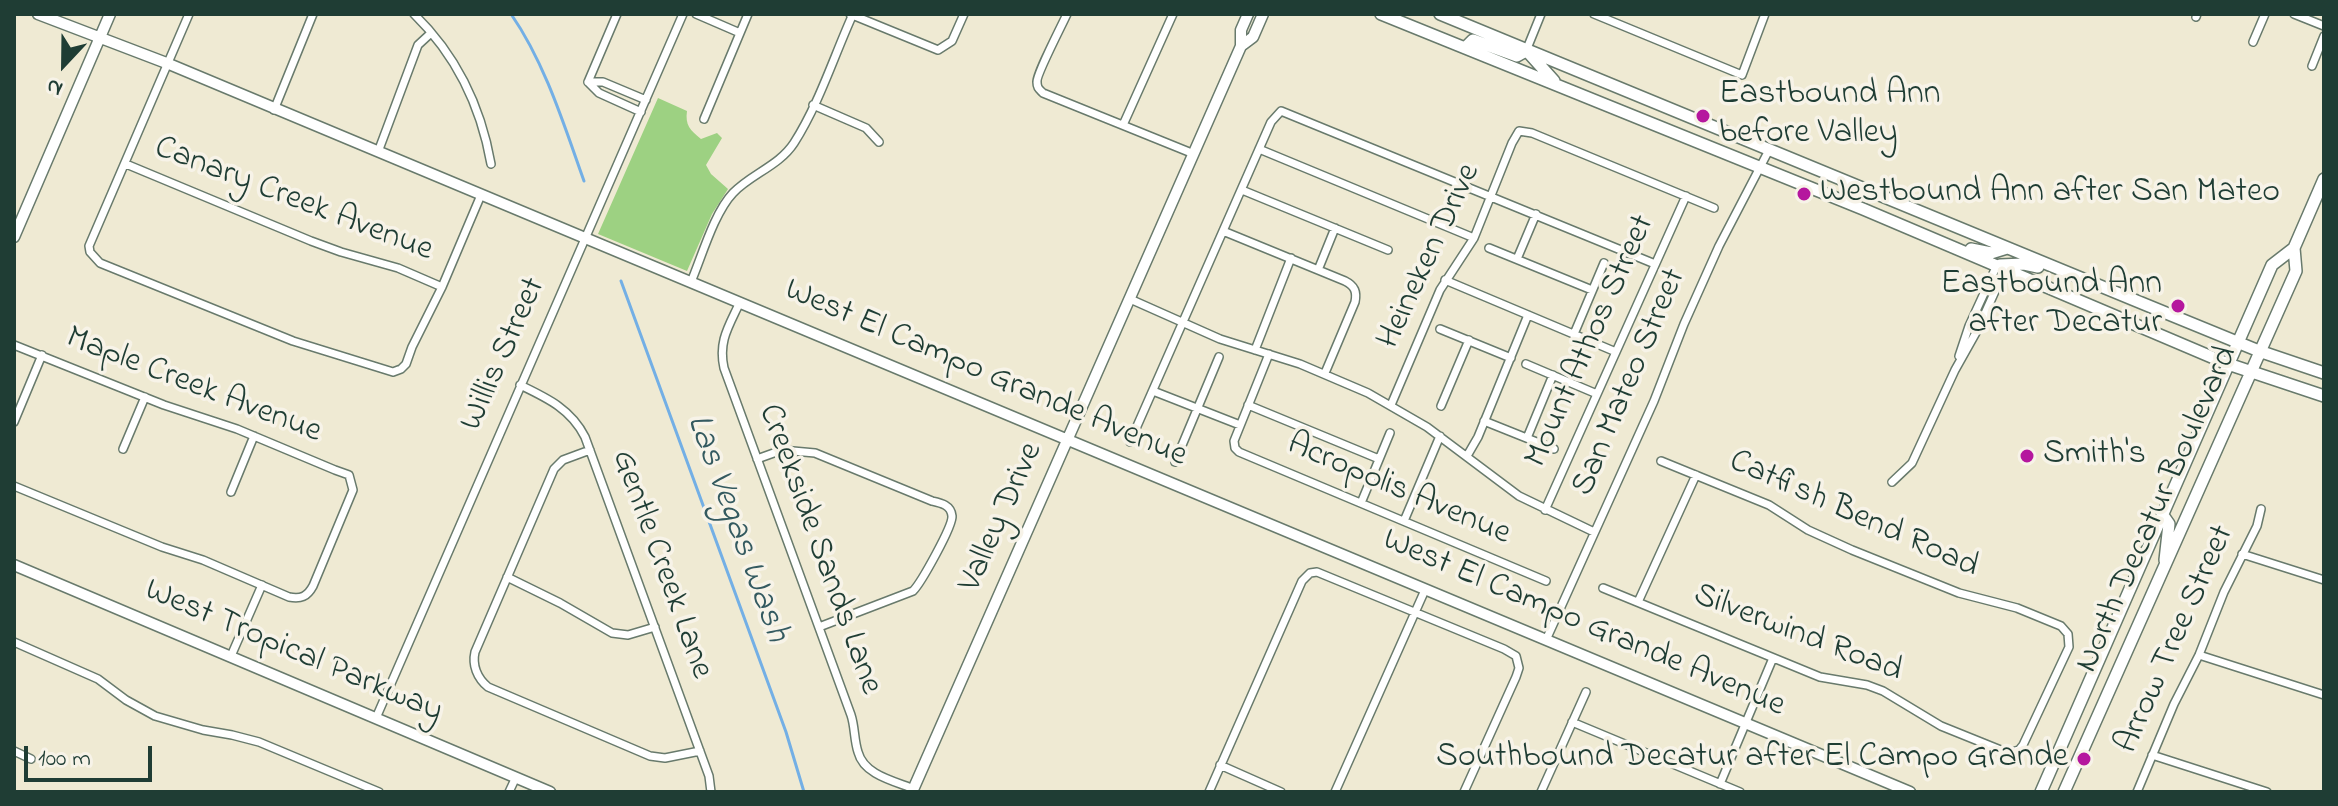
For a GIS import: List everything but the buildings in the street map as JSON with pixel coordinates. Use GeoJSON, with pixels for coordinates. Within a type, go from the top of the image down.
{"type":"FeatureCollection","features":[{"type":"Feature","properties":{"kind":"main road"},"geometry":{"type":"LineString","coordinates":[[1381,14],[1947,244],[2228,364],[2324,396]]}},
{"type":"Feature","properties":{"kind":"main road"},"geometry":{"type":"LineString","coordinates":[[1440,14],[2238,343],[2324,373]]}},
{"type":"Feature","properties":{"kind":"main road"},"geometry":{"type":"LineString","coordinates":[[1466,47],[1473,40],[1517,56],[1526,51]]}},
{"type":"Feature","properties":{"kind":"main road"},"geometry":{"type":"LineString","coordinates":[[1526,51],[1560,86]]}},
{"type":"Feature","properties":{"kind":"main road","name":"North Decatur Boulevard"},"geometry":{"type":"LineString","coordinates":[[2064,792],[2296,271],[2294,248],[2324,179]]}},
{"type":"Feature","properties":{"kind":"main road"},"geometry":{"type":"LineString","coordinates":[[1947,244],[1991,253],[2007,248]]}},
{"type":"Feature","properties":{"kind":"main road","name":"North Decatur Boulevard"},"geometry":{"type":"LineString","coordinates":[[2041,792],[2272,265],[2294,248]]}},
{"type":"Feature","properties":{"kind":"main road"},"geometry":{"type":"LineString","coordinates":[[2001,267],[2024,264],[2070,274]]}},
{"type":"Feature","properties":{"kind":"main road"},"geometry":{"type":"LineString","coordinates":[[2162,514],[2169,524],[2165,569]]}},
{"type":"Feature","properties":{"kind":"main road"},"geometry":{"type":"LineString","coordinates":[[2129,592],[2151,601]]}},
{"type":"Feature","properties":{"kind":"street","name":"West El Campo Grande Avenue"},"geometry":{"type":"LineString","coordinates":[[38,14],[169,64],[1910,792]]}},
{"type":"Feature","properties":{"kind":"street"},"geometry":{"type":"LineString","coordinates":[[14,237],[110,14]]}},
{"type":"Feature","properties":{"kind":"street"},"geometry":{"type":"LineString","coordinates":[[189,14],[91,242],[90,252],[100,263],[293,341],[370,364],[386,372],[398,371],[406,364],[481,195]]}},
{"type":"Feature","properties":{"kind":"street"},"geometry":{"type":"LineString","coordinates":[[274,110],[313,14]]}},
{"type":"Feature","properties":{"kind":"street"},"geometry":{"type":"LineString","coordinates":[[414,14],[454,63],[473,99],[491,164]]}},
{"type":"Feature","properties":{"kind":"street"},"geometry":{"type":"LineString","coordinates":[[588,82],[617,14]]}},
{"type":"Feature","properties":{"kind":"street","name":"Willis Street"},"geometry":{"type":"LineString","coordinates":[[376,718],[683,14]]}},
{"type":"Feature","properties":{"kind":"street"},"geometry":{"type":"LineString","coordinates":[[696,14],[740,33]]}},
{"type":"Feature","properties":{"kind":"street"},"geometry":{"type":"LineString","coordinates":[[704,119],[748,14]]}},
{"type":"Feature","properties":{"kind":"street"},"geometry":{"type":"LineString","coordinates":[[691,282],[733,192],[784,156],[793,144],[852,14],[934,50],[943,49],[952,41],[964,14]]}},
{"type":"Feature","properties":{"kind":"street"},"geometry":{"type":"LineString","coordinates":[[1067,14],[1039,71],[1037,84],[1043,93],[1194,154]]}},
{"type":"Feature","properties":{"kind":"street"},"geometry":{"type":"LineString","coordinates":[[1123,125],[1173,14]]}},
{"type":"Feature","properties":{"kind":"street","name":"Valley Drive"},"geometry":{"type":"LineString","coordinates":[[913,791],[1241,46],[1241,30],[1248,14]]}},
{"type":"Feature","properties":{"kind":"street","name":"Valley Drive"},"geometry":{"type":"LineString","coordinates":[[1241,46],[1253,37],[1263,14]]}},
{"type":"Feature","properties":{"kind":"street"},"geometry":{"type":"LineString","coordinates":[[1526,51],[1541,14]]}},
{"type":"Feature","properties":{"kind":"street"},"geometry":{"type":"LineString","coordinates":[[1594,14],[1742,75],[1765,14]]}},
{"type":"Feature","properties":{"kind":"street"},"geometry":{"type":"LineString","coordinates":[[2253,42],[2265,14]]}},
{"type":"Feature","properties":{"kind":"street"},"geometry":{"type":"LineString","coordinates":[[2294,14],[2324,26]]}},
{"type":"Feature","properties":{"kind":"street"},"geometry":{"type":"LineString","coordinates":[[378,152],[418,45],[431,33]]}},
{"type":"Feature","properties":{"kind":"street"},"geometry":{"type":"LineString","coordinates":[[2312,66],[2324,36]]}},
{"type":"Feature","properties":{"kind":"street"},"geometry":{"type":"LineString","coordinates":[[588,82],[603,82],[646,100]]}},
{"type":"Feature","properties":{"kind":"street"},"geometry":{"type":"LineString","coordinates":[[588,82],[599,93],[641,112]]}},
{"type":"Feature","properties":{"kind":"street"},"geometry":{"type":"LineString","coordinates":[[813,105],[866,128],[879,142]]}},
{"type":"Feature","properties":{"kind":"street"},"geometry":{"type":"LineString","coordinates":[[1130,442],[1259,149],[1281,111],[1655,264]]}},
{"type":"Feature","properties":{"kind":"street","name":"Heineken Drive"},"geometry":{"type":"LineString","coordinates":[[1391,405],[1445,280],[1474,238],[1519,131],[1532,133],[1686,196]]}},
{"type":"Feature","properties":{"kind":"street"},"geometry":{"type":"LineString","coordinates":[[1259,149],[1474,238]]}},
{"type":"Feature","properties":{"kind":"street","name":"San Mateo Street"},"geometry":{"type":"LineString","coordinates":[[1546,640],[1654,401],[1719,246],[1769,150]]}},
{"type":"Feature","properties":{"kind":"street","name":"Canary Creek Avenue"},"geometry":{"type":"LineString","coordinates":[[126,164],[311,241],[398,268],[442,287]]}},
{"type":"Feature","properties":{"kind":"street"},"geometry":{"type":"LineString","coordinates":[[1242,190],[1388,250]]}},
{"type":"Feature","properties":{"kind":"street"},"geometry":{"type":"LineString","coordinates":[[1686,196],[1714,208]]}},
{"type":"Feature","properties":{"kind":"street","name":"Mount Athos Street"},"geometry":{"type":"LineString","coordinates":[[1545,510],[1686,196]]}},
{"type":"Feature","properties":{"kind":"street"},"geometry":{"type":"LineString","coordinates":[[1517,259],[1536,214]]}},
{"type":"Feature","properties":{"kind":"street"},"geometry":{"type":"LineString","coordinates":[[1318,270],[1335,228]]}},
{"type":"Feature","properties":{"kind":"street"},"geometry":{"type":"LineString","coordinates":[[1223,231],[1354,287],[1355,302],[1325,373]]}},
{"type":"Feature","properties":{"kind":"street"},"geometry":{"type":"LineString","coordinates":[[1489,248],[1592,290]]}},
{"type":"Feature","properties":{"kind":"street"},"geometry":{"type":"LineString","coordinates":[[1255,350],[1291,258]]}},
{"type":"Feature","properties":{"kind":"street"},"geometry":{"type":"LineString","coordinates":[[1574,334],[1604,263]]}},
{"type":"Feature","properties":{"kind":"street"},"geometry":{"type":"LineString","coordinates":[[1892,482],[1912,463],[1955,370],[1969,326],[2001,267]]}},
{"type":"Feature","properties":{"kind":"street"},"geometry":{"type":"LineString","coordinates":[[1445,280],[1616,352]]}},
{"type":"Feature","properties":{"kind":"street"},"geometry":{"type":"LineString","coordinates":[[1130,299],[1220,339],[1325,373],[1391,405],[1440,436],[1505,486],[1545,510],[1594,532]]}},
{"type":"Feature","properties":{"kind":"street","name":"Creekside Sands Lane"},"geometry":{"type":"LineString","coordinates":[[740,302],[723,338],[722,358],[851,715],[861,760],[875,773],[913,791]]}},
{"type":"Feature","properties":{"kind":"street"},"geometry":{"type":"LineString","coordinates":[[1467,456],[1528,315]]}},
{"type":"Feature","properties":{"kind":"street"},"geometry":{"type":"LineString","coordinates":[[1440,329],[1511,358]]}},
{"type":"Feature","properties":{"kind":"street"},"geometry":{"type":"LineString","coordinates":[[1441,406],[1469,340]]}},
{"type":"Feature","properties":{"kind":"street","name":"Maple Creek Avenue"},"geometry":{"type":"LineString","coordinates":[[14,345],[254,436],[343,472],[351,479],[351,497],[307,596],[289,597],[262,585]]}},
{"type":"Feature","properties":{"kind":"street"},"geometry":{"type":"LineString","coordinates":[[1153,391],[1240,425],[1269,354]]}},
{"type":"Feature","properties":{"kind":"street"},"geometry":{"type":"LineString","coordinates":[[14,422],[42,355]]}},
{"type":"Feature","properties":{"kind":"street"},"geometry":{"type":"LineString","coordinates":[[1175,462],[1219,357]]}},
{"type":"Feature","properties":{"kind":"street"},"geometry":{"type":"LineString","coordinates":[[1526,364],[1597,394]]}},
{"type":"Feature","properties":{"kind":"street"},"geometry":{"type":"LineString","coordinates":[[1527,438],[1553,375]]}},
{"type":"Feature","properties":{"kind":"street","name":"Gentle Creek Lane"},"geometry":{"type":"LineString","coordinates":[[520,385],[552,401],[579,425],[709,776],[711,792]]}},
{"type":"Feature","properties":{"kind":"street"},"geometry":{"type":"LineString","coordinates":[[123,449],[145,397]]}},
{"type":"Feature","properties":{"kind":"street"},"geometry":{"type":"LineString","coordinates":[[1248,405],[1379,459]]}},
{"type":"Feature","properties":{"kind":"street"},"geometry":{"type":"LineString","coordinates":[[1484,421],[1554,449]]}},
{"type":"Feature","properties":{"kind":"street","name":"Acropolis Avenue"},"geometry":{"type":"LineString","coordinates":[[1240,425],[1234,445],[1246,456],[1546,581]]}},
{"type":"Feature","properties":{"kind":"street"},"geometry":{"type":"LineString","coordinates":[[1361,503],[1390,433]]}},
{"type":"Feature","properties":{"kind":"street"},"geometry":{"type":"LineString","coordinates":[[231,492],[254,436]]}},
{"type":"Feature","properties":{"kind":"street"},"geometry":{"type":"LineString","coordinates":[[1404,521],[1440,436]]}},
{"type":"Feature","properties":{"kind":"street"},"geometry":{"type":"LineString","coordinates":[[590,450],[563,460],[554,469],[475,652],[476,672],[488,687],[650,756],[665,758],[700,751]]}},
{"type":"Feature","properties":{"kind":"street"},"geometry":{"type":"LineString","coordinates":[[757,459],[782,450],[815,453],[941,503],[949,508],[952,515],[950,526],[926,575],[913,591],[819,627]]}},
{"type":"Feature","properties":{"kind":"street","name":"Catfish Bend Road"},"geometry":{"type":"LineString","coordinates":[[1661,461],[1769,505],[1818,536],[1959,593],[2032,613],[2061,626],[2068,634],[2069,647],[2023,745],[2013,753]]}},
{"type":"Feature","properties":{"kind":"street"},"geometry":{"type":"LineString","coordinates":[[1638,602],[1696,475]]}},
{"type":"Feature","properties":{"kind":"street"},"geometry":{"type":"LineString","coordinates":[[14,486],[262,585],[231,656]]}},
{"type":"Feature","properties":{"kind":"street","name":"Arrow Tree Street"},"geometry":{"type":"LineString","coordinates":[[2137,792],[2224,592],[2257,526],[2261,509]]}},
{"type":"Feature","properties":{"kind":"street"},"geometry":{"type":"LineString","coordinates":[[2242,554],[2324,580]]}},
{"type":"Feature","properties":{"kind":"street","name":"West Tropical Parkway"},"geometry":{"type":"LineString","coordinates":[[14,565],[550,792]]}},
{"type":"Feature","properties":{"kind":"street"},"geometry":{"type":"LineString","coordinates":[[1209,792],[1302,581],[1310,573],[1324,574],[1516,656],[1519,668],[1516,677],[1464,792]]}},
{"type":"Feature","properties":{"kind":"street"},"geometry":{"type":"LineString","coordinates":[[507,577],[612,633],[628,635],[655,627]]}},
{"type":"Feature","properties":{"kind":"street","name":"Silverwind Road"},"geometry":{"type":"LineString","coordinates":[[1603,588],[1820,677],[1883,691],[1941,726],[2000,751],[2013,753]]}},
{"type":"Feature","properties":{"kind":"street"},"geometry":{"type":"LineString","coordinates":[[1335,792],[1425,590]]}},
{"type":"Feature","properties":{"kind":"street"},"geometry":{"type":"LineString","coordinates":[[14,653],[16,643],[98,679],[155,716],[259,742],[379,792]]}},
{"type":"Feature","properties":{"kind":"street"},"geometry":{"type":"LineString","coordinates":[[2199,655],[2324,695]]}},
{"type":"Feature","properties":{"kind":"street"},"geometry":{"type":"LineString","coordinates":[[1720,784],[1773,658]]}},
{"type":"Feature","properties":{"kind":"street"},"geometry":{"type":"LineString","coordinates":[[1541,792],[1586,692]]}},
{"type":"Feature","properties":{"kind":"street"},"geometry":{"type":"LineString","coordinates":[[1572,722],[1740,792]]}},
{"type":"Feature","properties":{"kind":"street"},"geometry":{"type":"LineString","coordinates":[[14,751],[31,759]]}},
{"type":"Feature","properties":{"kind":"street"},"geometry":{"type":"LineString","coordinates":[[2152,755],[2252,790],[2267,792]]}},
{"type":"Feature","properties":{"kind":"street"},"geometry":{"type":"LineString","coordinates":[[1220,765],[1281,792]]}},
{"type":"Feature","properties":{"kind":"street"},"geometry":{"type":"LineString","coordinates":[[509,792],[516,777]]}},
{"type":"Feature","properties":{"kind":"green space"},"geometry":{"type":"Polygon","coordinates":[[[658,98],[687,111],[689,127],[701,139],[717,133],[722,138],[706,165],[728,189],[712,214],[687,271],[598,234],[658,98]]]}},
{"type":"Feature","properties":{"kind":"waterway","name":"Las Vegas Wash"},"geometry":{"type":"LineString","coordinates":[[511,14],[544,74],[584,181]]}},
{"type":"Feature","properties":{"kind":"waterway","name":"Las Vegas Wash"},"geometry":{"type":"LineString","coordinates":[[621,281],[786,732],[804,792]]}},
{"type":"Feature","properties":{"kind":"place","name":"Eastbound Ann before Valley"},"geometry":{"type":"Point","coordinates":[1703,116]}},
{"type":"Feature","properties":{"kind":"place","name":"Westbound Ann after San Mateo"},"geometry":{"type":"Point","coordinates":[1804,194]}},
{"type":"Feature","properties":{"kind":"place","name":"Eastbound Ann after Decatur"},"geometry":{"type":"Point","coordinates":[2178,306]}},
{"type":"Feature","properties":{"kind":"place","name":"Smith's"},"geometry":{"type":"Point","coordinates":[2027,456]}},
{"type":"Feature","properties":{"kind":"place","name":"Southbound Decatur after El Campo Grande"},"geometry":{"type":"Point","coordinates":[2084,759]}}]}
